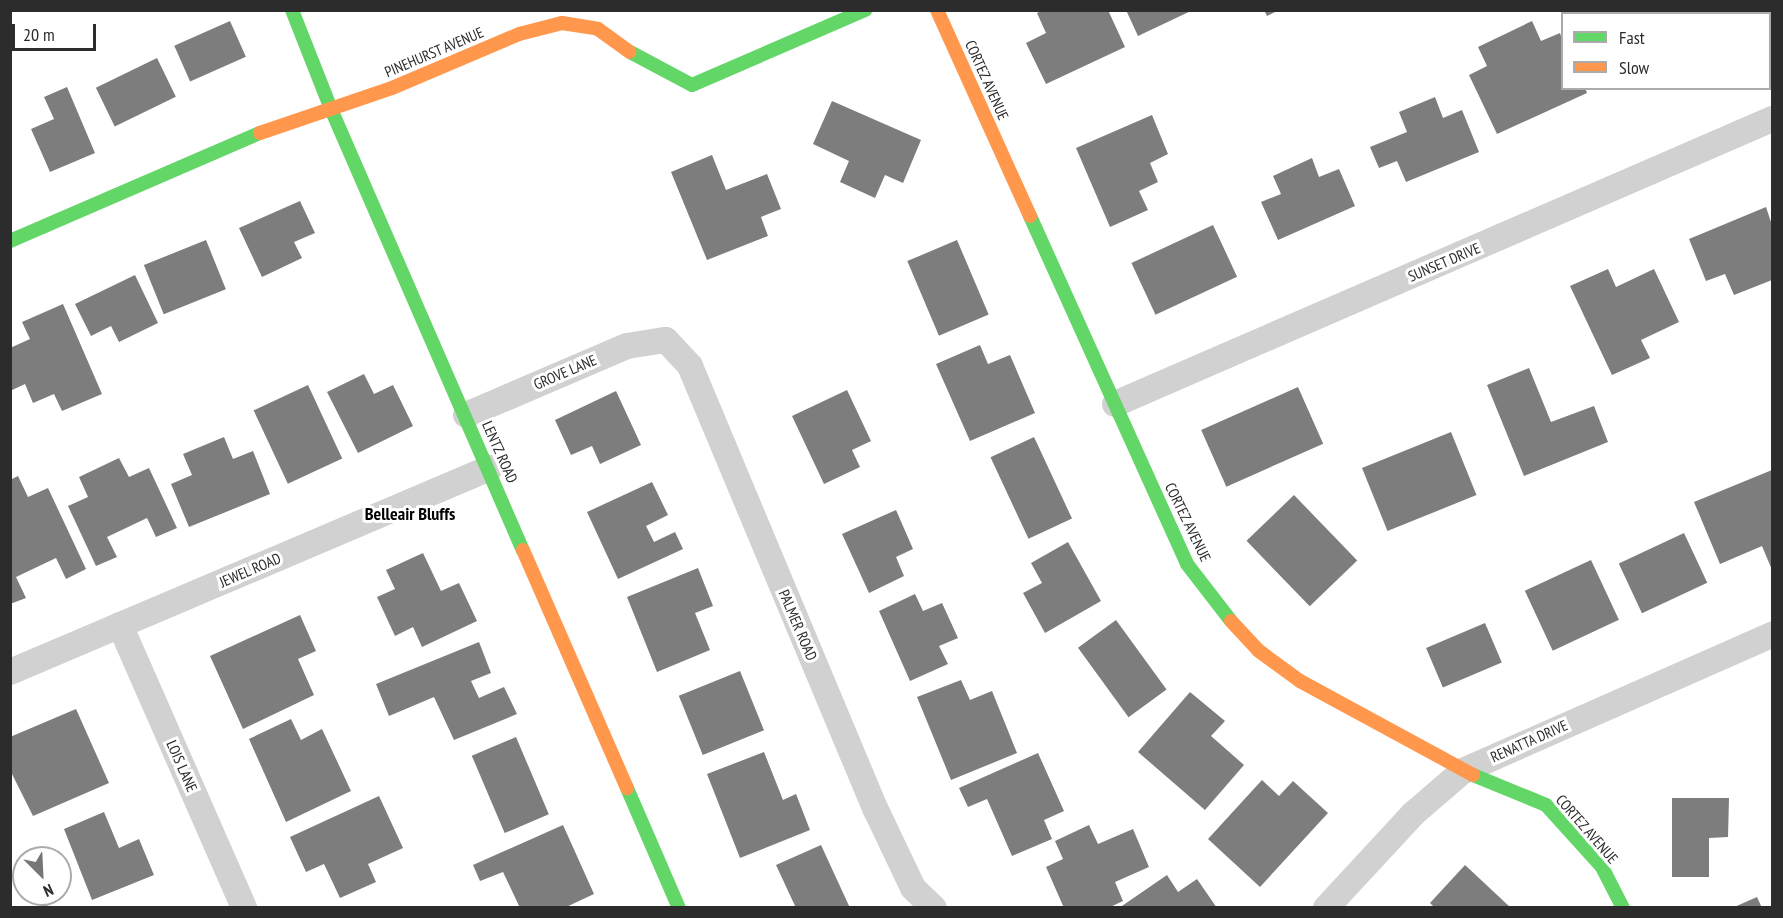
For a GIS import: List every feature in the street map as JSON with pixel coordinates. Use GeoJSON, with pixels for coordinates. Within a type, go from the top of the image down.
{"type":"FeatureCollection","features":[{"type":"Feature","properties":{"kind":"street","name":"LENTZ ROAD"},"geometry":{"type":"LineString","coordinates":[[292,10],[331,109],[490,468],[679,908]]}},
{"type":"Feature","properties":{"kind":"street","name":"PINEHURST AVENUE"},"geometry":{"type":"LineString","coordinates":[[10,241],[288,121],[331,109],[519,34],[562,23],[598,29],[638,58],[692,85],[865,10]]}},
{"type":"Feature","properties":{"kind":"street","name":"CORTEZ AVENUE"},"geometry":{"type":"LineString","coordinates":[[937,10],[1187,564],[1227,617],[1259,651],[1300,681],[1463,771],[1546,805],[1602,867],[1623,908]]}},
{"type":"Feature","properties":{"kind":"street","name":"SUNSET DRIVE"},"geometry":{"type":"LineString","coordinates":[[1115,404],[1773,119]]}},
{"type":"Feature","properties":{"kind":"street","name":"GROVE LANE"},"geometry":{"type":"LineString","coordinates":[[466,415],[627,346],[666,340]]}},
{"type":"Feature","properties":{"kind":"street","name":"PALMER ROAD"},"geometry":{"type":"LineString","coordinates":[[666,340],[690,366],[876,810],[913,888],[934,908]]}},
{"type":"Feature","properties":{"kind":"street","name":"JEWEL ROAD"},"geometry":{"type":"LineString","coordinates":[[10,672],[490,468]]}},
{"type":"Feature","properties":{"kind":"street","name":"LOIS LANE"},"geometry":{"type":"LineString","coordinates":[[120,625],[244,908]]}},
{"type":"Feature","properties":{"kind":"street","name":"RENATTA DRIVE"},"geometry":{"type":"LineString","coordinates":[[1326,908],[1413,814],[1463,771],[1773,635]]}},
{"type":"Feature","properties":{"kind":"building"},"geometry":{"type":"Polygon","coordinates":[[[1043,10],[1108,10],[1125,47],[1046,84],[1026,43],[1046,33],[1037,13],[1043,10]]]}},
{"type":"Feature","properties":{"kind":"building"},"geometry":{"type":"Polygon","coordinates":[[[1126,10],[1193,10],[1138,36],[1126,10]]]}},
{"type":"Feature","properties":{"kind":"building"},"geometry":{"type":"Polygon","coordinates":[[[1264,10],[1279,10],[1267,16],[1264,10]]]}},
{"type":"Feature","properties":{"kind":"building"},"geometry":{"type":"Polygon","coordinates":[[[1597,10],[1704,10],[1704,12],[1597,12],[1597,10]]]}},
{"type":"Feature","properties":{"kind":"building"},"geometry":{"type":"Polygon","coordinates":[[[230,21],[246,57],[190,81],[174,46],[230,21]]]}},
{"type":"Feature","properties":{"kind":"building"},"geometry":{"type":"Polygon","coordinates":[[[1532,21],[1541,41],[1560,33],[1561,90],[1586,90],[1587,93],[1497,134],[1469,75],[1487,66],[1478,47],[1532,21]]]}},
{"type":"Feature","properties":{"kind":"building"},"geometry":{"type":"Polygon","coordinates":[[[157,58],[176,97],[115,126],[96,88],[157,58]]]}},
{"type":"Feature","properties":{"kind":"building"},"geometry":{"type":"Polygon","coordinates":[[[67,87],[95,153],[50,172],[31,129],[54,119],[44,97],[67,87]]]}},
{"type":"Feature","properties":{"kind":"building"},"geometry":{"type":"Polygon","coordinates":[[[1435,97],[1443,118],[1462,110],[1479,152],[1406,182],[1397,161],[1379,168],[1370,147],[1407,132],[1399,112],[1435,97]]]}},
{"type":"Feature","properties":{"kind":"building"},"geometry":{"type":"Polygon","coordinates":[[[832,101],[921,140],[903,183],[885,175],[875,198],[840,182],[849,161],[813,144],[832,101]]]}},
{"type":"Feature","properties":{"kind":"building"},"geometry":{"type":"Polygon","coordinates":[[[1152,115],[1168,154],[1150,163],[1158,182],[1139,191],[1148,210],[1110,227],[1076,148],[1152,115]]]}},
{"type":"Feature","properties":{"kind":"building"},"geometry":{"type":"Polygon","coordinates":[[[712,155],[726,190],[767,174],[781,209],[761,217],[768,236],[707,260],[671,172],[712,155]]]}},
{"type":"Feature","properties":{"kind":"building"},"geometry":{"type":"Polygon","coordinates":[[[1312,158],[1319,177],[1339,169],[1355,206],[1278,240],[1261,202],[1281,194],[1273,176],[1312,158]]]}},
{"type":"Feature","properties":{"kind":"building"},"geometry":{"type":"Polygon","coordinates":[[[300,201],[315,233],[294,242],[302,258],[262,277],[239,228],[300,201]]]}},
{"type":"Feature","properties":{"kind":"building"},"geometry":{"type":"Polygon","coordinates":[[[1766,207],[1772,225],[1772,280],[1734,295],[1725,274],[1706,281],[1689,239],[1766,207]]]}},
{"type":"Feature","properties":{"kind":"building"},"geometry":{"type":"Polygon","coordinates":[[[1213,225],[1237,277],[1156,315],[1131,263],[1213,225]]]}},
{"type":"Feature","properties":{"kind":"building"},"geometry":{"type":"Polygon","coordinates":[[[206,240],[226,289],[164,314],[144,265],[206,240]]]}},
{"type":"Feature","properties":{"kind":"building"},"geometry":{"type":"Polygon","coordinates":[[[957,240],[989,315],[939,336],[907,261],[957,240]]]}},
{"type":"Feature","properties":{"kind":"building"},"geometry":{"type":"Polygon","coordinates":[[[1608,269],[1616,287],[1654,269],[1679,322],[1641,340],[1650,358],[1612,375],[1570,286],[1608,269]]]}},
{"type":"Feature","properties":{"kind":"building"},"geometry":{"type":"Polygon","coordinates":[[[135,275],[158,323],[119,342],[111,326],[91,336],[75,304],[135,275]]]}},
{"type":"Feature","properties":{"kind":"building"},"geometry":{"type":"Polygon","coordinates":[[[63,304],[102,394],[62,411],[54,394],[33,403],[25,384],[10,391],[10,348],[30,339],[22,322],[63,304]]]}},
{"type":"Feature","properties":{"kind":"building"},"geometry":{"type":"Polygon","coordinates":[[[980,345],[988,364],[1010,355],[1035,413],[970,441],[936,364],[980,345]]]}},
{"type":"Feature","properties":{"kind":"building"},"geometry":{"type":"Polygon","coordinates":[[[1529,368],[1551,422],[1594,406],[1608,442],[1524,476],[1487,385],[1529,368]]]}},
{"type":"Feature","properties":{"kind":"building"},"geometry":{"type":"Polygon","coordinates":[[[364,374],[374,394],[393,385],[413,426],[358,453],[327,392],[364,374]]]}},
{"type":"Feature","properties":{"kind":"building"},"geometry":{"type":"Polygon","coordinates":[[[308,385],[342,458],[288,484],[254,410],[308,385]]]}},
{"type":"Feature","properties":{"kind":"building"},"geometry":{"type":"Polygon","coordinates":[[[1298,387],[1323,444],[1226,487],[1201,430],[1298,387]]]}},
{"type":"Feature","properties":{"kind":"building"},"geometry":{"type":"Polygon","coordinates":[[[847,390],[871,441],[852,450],[860,467],[824,484],[792,416],[847,390]]]}},
{"type":"Feature","properties":{"kind":"building"},"geometry":{"type":"Polygon","coordinates":[[[616,391],[641,445],[600,464],[592,446],[571,455],[555,420],[616,391]]]}},
{"type":"Feature","properties":{"kind":"building"},"geometry":{"type":"Polygon","coordinates":[[[1451,432],[1476,495],[1387,531],[1362,468],[1451,432]]]}},
{"type":"Feature","properties":{"kind":"building"},"geometry":{"type":"Polygon","coordinates":[[[224,437],[233,459],[253,451],[270,494],[189,527],[171,484],[192,475],[183,454],[224,437]]]}},
{"type":"Feature","properties":{"kind":"building"},"geometry":{"type":"Polygon","coordinates":[[[1034,437],[1072,519],[1029,539],[990,457],[1034,437]]]}},
{"type":"Feature","properties":{"kind":"building"},"geometry":{"type":"Polygon","coordinates":[[[119,458],[129,477],[149,468],[177,528],[156,537],[147,518],[107,537],[117,557],[96,566],[68,506],[88,497],[79,477],[119,458]]]}},
{"type":"Feature","properties":{"kind":"building"},"geometry":{"type":"Polygon","coordinates":[[[1772,470],[1772,570],[1762,546],[1720,564],[1694,502],[1772,470]]]}},
{"type":"Feature","properties":{"kind":"building"},"geometry":{"type":"Polygon","coordinates":[[[18,476],[28,497],[48,488],[86,569],[66,579],[56,558],[16,577],[26,598],[10,604],[10,480],[18,476]]]}},
{"type":"Feature","properties":{"kind":"building"},"geometry":{"type":"Polygon","coordinates":[[[652,482],[668,515],[646,526],[654,542],[675,532],[683,549],[618,579],[587,512],[652,482]]]}},
{"type":"Feature","properties":{"kind":"building"},"geometry":{"type":"Polygon","coordinates":[[[1294,495],[1357,560],[1310,606],[1247,541],[1294,495]]]}},
{"type":"Feature","properties":{"kind":"building"},"geometry":{"type":"Polygon","coordinates":[[[896,510],[913,549],[896,557],[904,576],[869,593],[842,534],[896,510]]]}},
{"type":"Feature","properties":{"kind":"building"},"geometry":{"type":"Polygon","coordinates":[[[1684,533],[1707,583],[1642,613],[1619,563],[1684,533]]]}},
{"type":"Feature","properties":{"kind":"building"},"geometry":{"type":"Polygon","coordinates":[[[1068,542],[1101,601],[1045,633],[1023,593],[1042,583],[1031,563],[1068,542]]]}},
{"type":"Feature","properties":{"kind":"building"},"geometry":{"type":"Polygon","coordinates":[[[423,553],[441,591],[459,583],[477,621],[422,647],[413,627],[395,636],[377,597],[395,589],[386,570],[423,553]]]}},
{"type":"Feature","properties":{"kind":"building"},"geometry":{"type":"Polygon","coordinates":[[[1591,560],[1619,620],[1553,651],[1525,591],[1591,560]]]}},
{"type":"Feature","properties":{"kind":"building"},"geometry":{"type":"Polygon","coordinates":[[[698,568],[713,606],[695,613],[710,650],[657,672],[627,597],[698,568]]]}},
{"type":"Feature","properties":{"kind":"building"},"geometry":{"type":"Polygon","coordinates":[[[915,594],[923,611],[942,603],[958,638],[939,646],[948,664],[910,681],[879,611],[915,594]]]}},
{"type":"Feature","properties":{"kind":"building"},"geometry":{"type":"Polygon","coordinates":[[[300,615],[316,651],[298,659],[314,695],[243,729],[210,656],[300,615]]]}},
{"type":"Feature","properties":{"kind":"building"},"geometry":{"type":"Polygon","coordinates":[[[1116,620],[1167,690],[1129,717],[1078,648],[1116,620]]]}},
{"type":"Feature","properties":{"kind":"building"},"geometry":{"type":"Polygon","coordinates":[[[1485,623],[1502,663],[1443,688],[1426,648],[1485,623]]]}},
{"type":"Feature","properties":{"kind":"building"},"geometry":{"type":"Polygon","coordinates":[[[479,642],[491,673],[471,681],[479,698],[504,687],[517,714],[454,740],[434,697],[389,716],[376,684],[479,642]]]}},
{"type":"Feature","properties":{"kind":"building"},"geometry":{"type":"Polygon","coordinates":[[[740,671],[764,730],[703,755],[679,696],[740,671]]]}},
{"type":"Feature","properties":{"kind":"building"},"geometry":{"type":"Polygon","coordinates":[[[961,680],[970,700],[992,691],[1017,753],[951,780],[917,697],[961,680]]]}},
{"type":"Feature","properties":{"kind":"building"},"geometry":{"type":"Polygon","coordinates":[[[1190,692],[1225,721],[1211,736],[1244,765],[1205,810],[1138,752],[1190,692]]]}},
{"type":"Feature","properties":{"kind":"building"},"geometry":{"type":"Polygon","coordinates":[[[76,709],[109,783],[33,816],[10,770],[10,737],[76,709]]]}},
{"type":"Feature","properties":{"kind":"building"},"geometry":{"type":"Polygon","coordinates":[[[291,719],[301,740],[322,729],[351,791],[286,822],[249,739],[291,719]]]}},
{"type":"Feature","properties":{"kind":"building"},"geometry":{"type":"Polygon","coordinates":[[[516,737],[549,814],[505,833],[472,756],[516,737]]]}},
{"type":"Feature","properties":{"kind":"building"},"geometry":{"type":"Polygon","coordinates":[[[764,752],[783,800],[796,794],[810,830],[740,858],[707,774],[764,752]]]}},
{"type":"Feature","properties":{"kind":"building"},"geometry":{"type":"Polygon","coordinates":[[[1038,753],[1064,811],[1044,820],[1052,839],[1012,856],[987,799],[968,807],[959,788],[1038,753]]]}},
{"type":"Feature","properties":{"kind":"building"},"geometry":{"type":"Polygon","coordinates":[[[1262,780],[1279,796],[1293,781],[1328,813],[1260,887],[1208,839],[1262,780]]]}},
{"type":"Feature","properties":{"kind":"building"},"geometry":{"type":"Polygon","coordinates":[[[379,796],[403,848],[368,864],[376,882],[340,898],[324,864],[306,872],[290,837],[379,796]]]}},
{"type":"Feature","properties":{"kind":"building"},"geometry":{"type":"Polygon","coordinates":[[[1672,798],[1729,798],[1728,837],[1709,838],[1709,877],[1672,877],[1672,798]]]}},
{"type":"Feature","properties":{"kind":"building"},"geometry":{"type":"Polygon","coordinates":[[[104,812],[119,848],[139,839],[154,875],[92,900],[64,829],[104,812]]]}},
{"type":"Feature","properties":{"kind":"building"},"geometry":{"type":"Polygon","coordinates":[[[563,825],[594,894],[564,908],[520,908],[503,872],[480,881],[473,865],[563,825]]]}},
{"type":"Feature","properties":{"kind":"building"},"geometry":{"type":"Polygon","coordinates":[[[1089,825],[1098,844],[1133,829],[1149,867],[1115,882],[1123,901],[1108,908],[1064,908],[1046,867],[1063,859],[1055,841],[1089,825]]]}},
{"type":"Feature","properties":{"kind":"building"},"geometry":{"type":"Polygon","coordinates":[[[821,845],[850,908],[796,908],[776,865],[821,845]]]}},
{"type":"Feature","properties":{"kind":"building"},"geometry":{"type":"Polygon","coordinates":[[[1465,865],[1511,908],[1435,908],[1430,903],[1465,865]]]}},
{"type":"Feature","properties":{"kind":"building"},"geometry":{"type":"Polygon","coordinates":[[[1167,875],[1178,892],[1197,879],[1217,908],[1119,908],[1167,875]]]}},
{"type":"Feature","properties":{"kind":"building"},"geometry":{"type":"Polygon","coordinates":[[[1757,897],[1762,908],[1732,908],[1757,897]]]}},
{"type":"Feature","properties":{"kind":"traffic: fast"},"geometry":{"type":"LineString","coordinates":[[292,10],[331,109],[523,550]]}},
{"type":"Feature","properties":{"kind":"traffic: fast"},"geometry":{"type":"LineString","coordinates":[[630,52],[692,85],[865,10]]}},
{"type":"Feature","properties":{"kind":"traffic: fast"},"geometry":{"type":"LineString","coordinates":[[10,241],[260,133]]}},
{"type":"Feature","properties":{"kind":"traffic: fast"},"geometry":{"type":"LineString","coordinates":[[1030,216],[1187,564],[1231,621]]}},
{"type":"Feature","properties":{"kind":"traffic: fast"},"geometry":{"type":"LineString","coordinates":[[1473,775],[1546,805],[1602,867],[1623,908]]}},
{"type":"Feature","properties":{"kind":"traffic: fast"},"geometry":{"type":"LineString","coordinates":[[627,788],[679,908]]}},
{"type":"Feature","properties":{"kind":"traffic: slow"},"geometry":{"type":"LineString","coordinates":[[937,10],[1030,216]]}},
{"type":"Feature","properties":{"kind":"traffic: slow"},"geometry":{"type":"LineString","coordinates":[[260,133],[392,88],[519,34],[562,23],[598,29],[630,52]]}},
{"type":"Feature","properties":{"kind":"traffic: slow"},"geometry":{"type":"LineString","coordinates":[[523,550],[627,788]]}},
{"type":"Feature","properties":{"kind":"traffic: slow"},"geometry":{"type":"LineString","coordinates":[[1231,621],[1259,651],[1300,681],[1473,775]]}},
{"type":"Feature","properties":{"kind":"district","name":"Belleair Bluffs"},"geometry":{"type":"Point","coordinates":[410,514]}}]}
